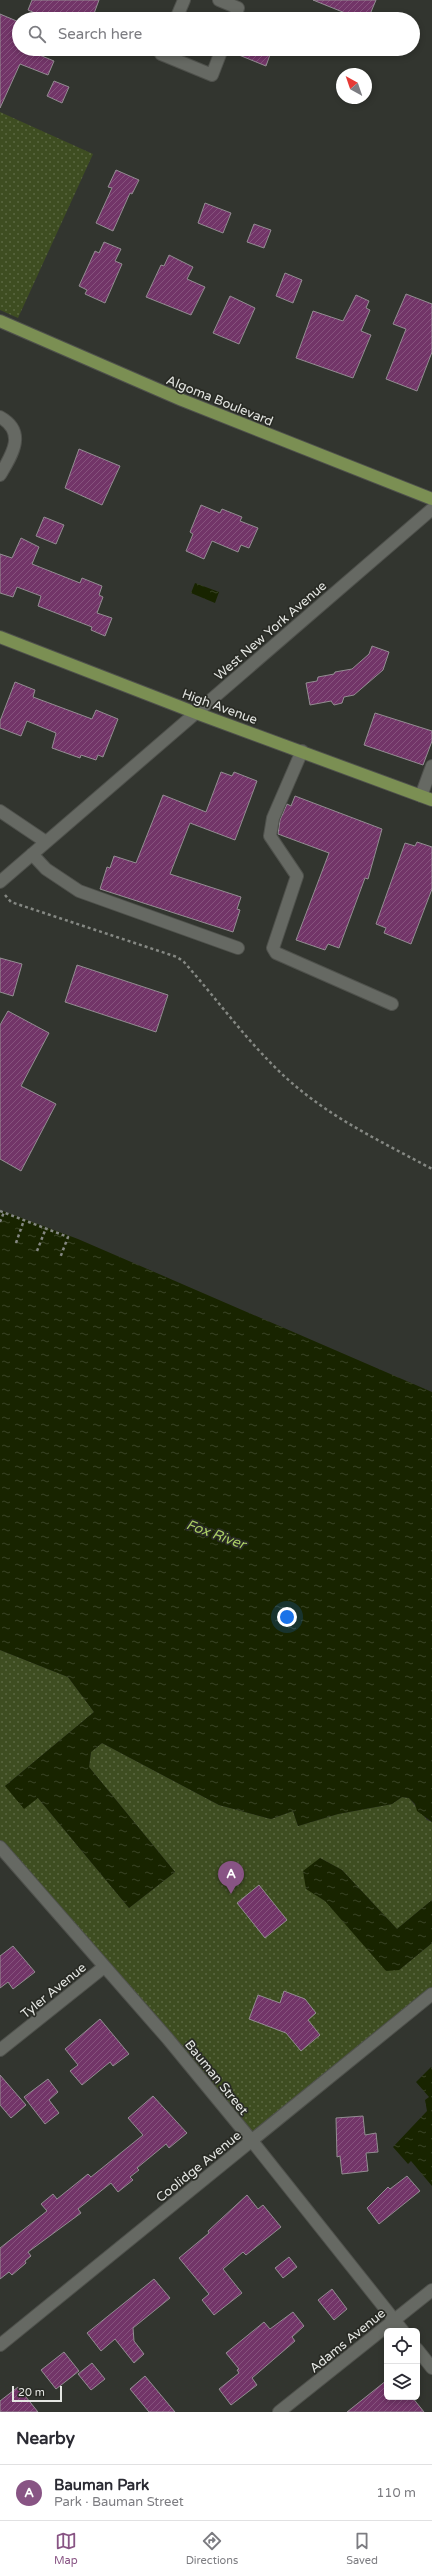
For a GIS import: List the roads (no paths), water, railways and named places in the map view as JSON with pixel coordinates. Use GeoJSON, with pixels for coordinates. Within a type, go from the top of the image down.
{"type":"FeatureCollection","features":[{"type":"Feature","properties":{"kind":"main road","name":"Algoma Boulevard"},"geometry":{"type":"LineString","coordinates":[[0,321],[182,400],[432,499]]}},
{"type":"Feature","properties":{"kind":"main road","name":"High Avenue"},"geometry":{"type":"LineString","coordinates":[[0,637],[196,713],[427,798]]}},
{"type":"Feature","properties":{"kind":"street"},"geometry":{"type":"LineString","coordinates":[[179,12],[184,0]]}},
{"type":"Feature","properties":{"kind":"street"},"geometry":{"type":"LineString","coordinates":[[219,0],[238,8],[237,12]]}},
{"type":"Feature","properties":{"kind":"street"},"geometry":{"type":"LineString","coordinates":[[166,56],[212,75],[219,56]]}},
{"type":"Feature","properties":{"kind":"street"},"geometry":{"type":"LineString","coordinates":[[0,417],[10,425],[16,436],[16,446],[0,475]]}},
{"type":"Feature","properties":{"kind":"street","name":"West New York Avenue"},"geometry":{"type":"LineString","coordinates":[[2,888],[32,854],[432,509]]}},
{"type":"Feature","properties":{"kind":"street"},"geometry":{"type":"LineString","coordinates":[[302,751],[272,818],[270,836],[297,876],[273,948],[276,953],[392,1004]]}},
{"type":"Feature","properties":{"kind":"street"},"geometry":{"type":"LineString","coordinates":[[427,798],[432,766]]}},
{"type":"Feature","properties":{"kind":"street"},"geometry":{"type":"LineString","coordinates":[[0,811],[46,842]]}},
{"type":"Feature","properties":{"kind":"street"},"geometry":{"type":"LineString","coordinates":[[32,854],[46,869],[79,891],[238,948]]}},
{"type":"Feature","properties":{"kind":"street","name":"Bauman Street"},"geometry":{"type":"LineString","coordinates":[[0,1847],[168,2040],[252,2141],[401,2328]]}},
{"type":"Feature","properties":{"kind":"street","name":"Tyler Avenue"},"geometry":{"type":"LineString","coordinates":[[0,2050],[104,1967]]}},
{"type":"Feature","properties":{"kind":"street","name":"Coolidge Avenue"},"geometry":{"type":"LineString","coordinates":[[0,2345],[432,1994]]}},
{"type":"Feature","properties":{"kind":"street","name":"Adams Avenue"},"geometry":{"type":"LineString","coordinates":[[279,2412],[432,2290]]}},
{"type":"Feature","properties":{"kind":"street"},"geometry":{"type":"LineString","coordinates":[[420,2353],[432,2368]]}},
{"type":"Feature","properties":{"kind":"water"},"geometry":{"type":"Polygon","coordinates":[[[195,583],[219,592],[215,603],[191,593],[195,583]]]}},
{"type":"Feature","properties":{"kind":"water","name":"Fox River"},"geometry":{"type":"Polygon","coordinates":[[[0,1210],[78,1239],[432,1392],[432,1822],[417,1811],[415,1804],[409,1798],[402,1797],[392,1804],[338,1814],[298,1826],[293,1811],[271,1819],[219,1805],[102,1743],[91,1752],[89,1767],[175,1872],[129,1908],[38,1798],[24,1809],[5,1786],[94,1712],[68,1677],[0,1650],[0,1210]]]}},
{"type":"Feature","properties":{"kind":"water"},"geometry":{"type":"Polygon","coordinates":[[[320,1858],[342,1870],[397,1929],[432,1900],[432,1943],[399,1970],[386,1971],[325,1901],[306,1889],[303,1871],[320,1858]]]}},
{"type":"Feature","properties":{"kind":"water"},"geometry":{"type":"Polygon","coordinates":[[[431,2067],[432,2186],[411,2161],[408,2164],[393,2147],[427,2111],[425,2100],[429,2097],[416,2082],[431,2067]]]}},
{"type":"Feature","properties":{"kind":"place","name":"Bauman Park"},"geometry":{"type":"Point","coordinates":[231,1894]}}]}
